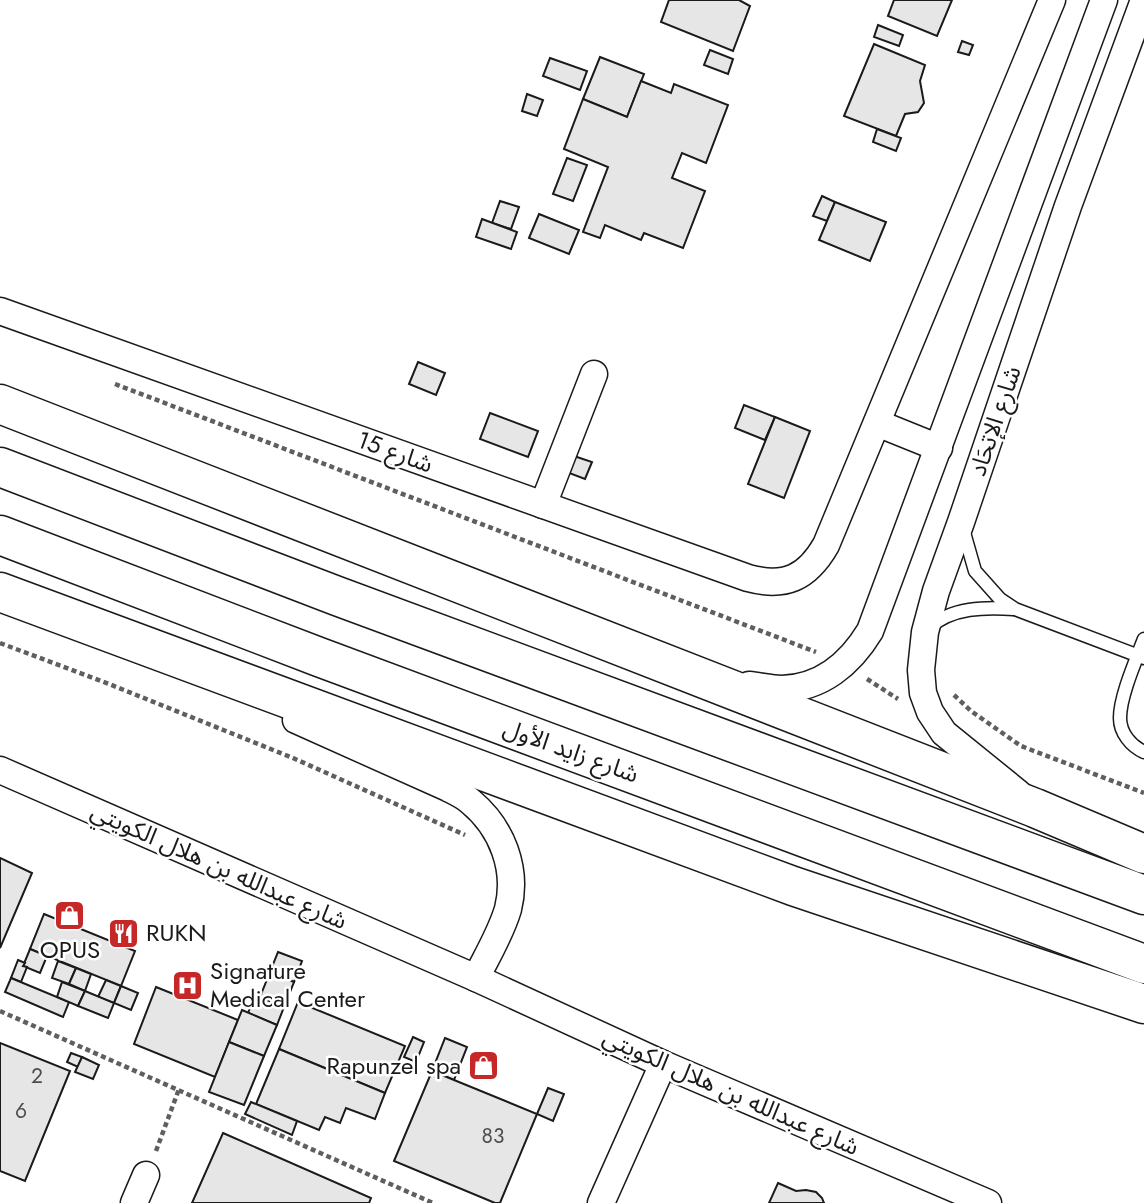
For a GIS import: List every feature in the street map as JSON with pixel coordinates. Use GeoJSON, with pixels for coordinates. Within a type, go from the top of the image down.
{"type":"FeatureCollection","features":[{"type":"Feature","properties":{"kind":"main road"},"geometry":{"type":"LineString","coordinates":[[0,404],[711,680],[1144,854]]}},
{"type":"Feature","properties":{"kind":"main road"},"geometry":{"type":"LineString","coordinates":[[0,467],[350,601],[1144,895]]}},
{"type":"Feature","properties":{"kind":"main road","name":"شارع زايد الأول"},"geometry":{"type":"LineString","coordinates":[[0,535],[332,662],[1144,964]]}},
{"type":"Feature","properties":{"kind":"main road"},"geometry":{"type":"LineString","coordinates":[[0,592],[793,886],[1144,1004]]}},
{"type":"Feature","properties":{"kind":"street"},"geometry":{"type":"LineString","coordinates":[[939,448],[877,423],[1052,0]]}},
{"type":"Feature","properties":{"kind":"street","name":"شارع الإتحَاد"},"geometry":{"type":"LineString","coordinates":[[711,680],[779,689],[793,688],[834,673],[863,643],[876,617],[1104,0]]}},
{"type":"Feature","properties":{"kind":"street","name":"شارع الإتحَاد"},"geometry":{"type":"LineString","coordinates":[[1035,808],[944,733],[930,712],[923,693],[921,670],[925,632],[936,591],[1068,206],[1142,11]]}},
{"type":"Feature","properties":{"kind":"street","name":"شارع 15"},"geometry":{"type":"LineString","coordinates":[[0,311],[764,582],[793,579],[817,560],[826,545],[877,423]]}},
{"type":"Feature","properties":{"kind":"street"},"geometry":{"type":"LineString","coordinates":[[543,505],[594,374]]}},
{"type":"Feature","properties":{"kind":"street"},"geometry":{"type":"LineString","coordinates":[[240,681],[304,724],[448,788],[469,800],[487,817],[500,837],[508,860],[511,884],[508,908],[476,978]]}},
{"type":"Feature","properties":{"kind":"street","name":"شارع عبدالله بن هلال الكويتي"},"geometry":{"type":"LineString","coordinates":[[0,770],[476,978],[663,1064],[988,1203]]}},
{"type":"Feature","properties":{"kind":"street"},"geometry":{"type":"LineString","coordinates":[[601,1203],[663,1064]]}},
{"type":"Feature","properties":{"kind":"street"},"geometry":{"type":"LineString","coordinates":[[134,1203],[146,1175]]}},
{"type":"Feature","properties":{"kind":"lane"},"geometry":{"type":"LineString","coordinates":[[961,522],[975,571],[1000,599],[1015,610]]}},
{"type":"Feature","properties":{"kind":"lane"},"geometry":{"type":"LineString","coordinates":[[925,632],[937,620],[955,613],[975,609],[1015,610],[1141,657]]}},
{"type":"Feature","properties":{"kind":"lane"},"geometry":{"type":"LineString","coordinates":[[1144,639],[1141,657],[1123,701],[1120,720],[1125,737],[1144,752]]}},
{"type":"Feature","properties":{"kind":"path"},"geometry":{"type":"LineString","coordinates":[[104,380],[845,664],[904,704],[951,691],[971,711],[1021,746],[1144,793]]}},
{"type":"Feature","properties":{"kind":"path"},"geometry":{"type":"LineString","coordinates":[[0,643],[293,758],[492,847],[508,860]]}},
{"type":"Feature","properties":{"kind":"path"},"geometry":{"type":"LineString","coordinates":[[0,1011],[433,1203]]}},
{"type":"Feature","properties":{"kind":"path"},"geometry":{"type":"LineString","coordinates":[[146,1175],[179,1089]]}},
{"type":"Feature","properties":{"kind":"building"},"geometry":{"type":"Polygon","coordinates":[[[669,0],[739,0],[750,6],[733,51],[661,22],[669,0]]]}},
{"type":"Feature","properties":{"kind":"building"},"geometry":{"type":"Polygon","coordinates":[[[894,0],[952,0],[937,36],[888,16],[894,0]]]}},
{"type":"Feature","properties":{"kind":"building"},"geometry":{"type":"Polygon","coordinates":[[[878,25],[903,35],[899,46],[874,37],[878,25]]]}},
{"type":"Feature","properties":{"kind":"building"},"geometry":{"type":"Polygon","coordinates":[[[962,41],[973,45],[969,55],[958,52],[962,41]]]}},
{"type":"Feature","properties":{"kind":"building"},"geometry":{"type":"Polygon","coordinates":[[[874,44],[925,65],[920,81],[924,103],[918,112],[905,114],[896,136],[844,116],[874,44]]]}},
{"type":"Feature","properties":{"kind":"building"},"geometry":{"type":"Polygon","coordinates":[[[710,50],[733,59],[728,74],[704,65],[710,50]]]}},
{"type":"Feature","properties":{"kind":"building"},"geometry":{"type":"Polygon","coordinates":[[[600,57],[644,74],[627,117],[583,99],[600,57]]]}},
{"type":"Feature","properties":{"kind":"building"},"geometry":{"type":"Polygon","coordinates":[[[550,58],[587,71],[580,90],[543,76],[550,58]]]}},
{"type":"Feature","properties":{"kind":"building"},"geometry":{"type":"Polygon","coordinates":[[[641,81],[671,93],[674,84],[728,105],[706,163],[682,153],[672,178],[705,191],[683,248],[644,233],[641,240],[605,225],[600,238],[583,232],[608,167],[564,149],[583,99],[627,117],[641,81]]]}},
{"type":"Feature","properties":{"kind":"building"},"geometry":{"type":"Polygon","coordinates":[[[527,94],[543,100],[537,116],[522,111],[527,94]]]}},
{"type":"Feature","properties":{"kind":"building"},"geometry":{"type":"Polygon","coordinates":[[[877,129],[901,138],[896,151],[873,142],[877,129]]]}},
{"type":"Feature","properties":{"kind":"building"},"geometry":{"type":"Polygon","coordinates":[[[567,158],[587,165],[573,201],[553,194],[567,158]]]}},
{"type":"Feature","properties":{"kind":"building"},"geometry":{"type":"Polygon","coordinates":[[[822,196],[835,202],[827,221],[813,216],[822,196]]]}},
{"type":"Feature","properties":{"kind":"building"},"geometry":{"type":"Polygon","coordinates":[[[500,201],[519,207],[511,229],[492,223],[500,201]]]}},
{"type":"Feature","properties":{"kind":"building"},"geometry":{"type":"Polygon","coordinates":[[[835,202],[886,222],[870,261],[819,240],[835,202]]]}},
{"type":"Feature","properties":{"kind":"building"},"geometry":{"type":"Polygon","coordinates":[[[539,214],[579,230],[569,254],[529,238],[539,214]]]}},
{"type":"Feature","properties":{"kind":"building"},"geometry":{"type":"Polygon","coordinates":[[[482,219],[517,232],[511,249],[476,237],[482,219]]]}},
{"type":"Feature","properties":{"kind":"building"},"geometry":{"type":"Polygon","coordinates":[[[418,362],[445,373],[436,395],[409,384],[418,362]]]}},
{"type":"Feature","properties":{"kind":"building"},"geometry":{"type":"Polygon","coordinates":[[[744,405],[775,417],[765,440],[735,428],[744,405]]]}},
{"type":"Feature","properties":{"kind":"building"},"geometry":{"type":"Polygon","coordinates":[[[490,413],[538,431],[528,457],[480,439],[490,413]]]}},
{"type":"Feature","properties":{"kind":"building"},"geometry":{"type":"Polygon","coordinates":[[[775,417],[810,431],[784,498],[748,484],[775,417]]]}},
{"type":"Feature","properties":{"kind":"building"},"geometry":{"type":"Polygon","coordinates":[[[574,456],[592,462],[585,479],[569,473],[574,456]]]}},
{"type":"Feature","properties":{"kind":"building"},"geometry":{"type":"Polygon","coordinates":[[[0,858],[32,873],[0,948],[0,858]]]}},
{"type":"Feature","properties":{"kind":"building"},"geometry":{"type":"Polygon","coordinates":[[[44,914],[135,951],[121,986],[30,949],[44,914]]]}},
{"type":"Feature","properties":{"kind":"building"},"geometry":{"type":"Polygon","coordinates":[[[30,949],[47,956],[40,973],[23,966],[30,949]]]}},
{"type":"Feature","properties":{"kind":"building"},"geometry":{"type":"Polygon","coordinates":[[[278,952],[302,961],[294,982],[270,972],[278,952]]]}},
{"type":"Feature","properties":{"kind":"building"},"geometry":{"type":"Polygon","coordinates":[[[18,960],[27,967],[21,982],[11,978],[18,960]]]}},
{"type":"Feature","properties":{"kind":"building"},"geometry":{"type":"Polygon","coordinates":[[[58,961],[76,968],[69,984],[52,978],[58,961]]]}},
{"type":"Feature","properties":{"kind":"building"},"geometry":{"type":"Polygon","coordinates":[[[76,968],[91,974],[85,991],[69,984],[76,968]]]}},
{"type":"Feature","properties":{"kind":"building"},"geometry":{"type":"Polygon","coordinates":[[[270,972],[294,982],[284,1007],[260,997],[270,972]]]}},
{"type":"Feature","properties":{"kind":"building"},"geometry":{"type":"Polygon","coordinates":[[[11,978],[69,1002],[63,1017],[5,992],[11,978]]]}},
{"type":"Feature","properties":{"kind":"building"},"geometry":{"type":"Polygon","coordinates":[[[106,980],[121,986],[114,1003],[98,997],[106,980]]]}},
{"type":"Feature","properties":{"kind":"building"},"geometry":{"type":"Polygon","coordinates":[[[62,982],[85,991],[78,1006],[57,997],[62,982]]]}},
{"type":"Feature","properties":{"kind":"building"},"geometry":{"type":"Polygon","coordinates":[[[121,986],[138,993],[131,1010],[114,1003],[121,986]]]}},
{"type":"Feature","properties":{"kind":"building"},"geometry":{"type":"Polygon","coordinates":[[[156,987],[238,1020],[215,1077],[134,1044],[156,987]]]}},
{"type":"Feature","properties":{"kind":"building"},"geometry":{"type":"Polygon","coordinates":[[[85,991],[114,1003],[108,1018],[78,1006],[85,991]]]}},
{"type":"Feature","properties":{"kind":"building"},"geometry":{"type":"Polygon","coordinates":[[[255,995],[284,1007],[277,1025],[248,1013],[255,995]]]}},
{"type":"Feature","properties":{"kind":"building"},"geometry":{"type":"Polygon","coordinates":[[[298,1002],[405,1046],[385,1093],[279,1049],[298,1002]]]}},
{"type":"Feature","properties":{"kind":"building"},"geometry":{"type":"Polygon","coordinates":[[[242,1010],[277,1025],[264,1056],[229,1042],[242,1010]]]}},
{"type":"Feature","properties":{"kind":"building"},"geometry":{"type":"Polygon","coordinates":[[[413,1037],[424,1042],[416,1062],[404,1057],[413,1037]]]}},
{"type":"Feature","properties":{"kind":"building"},"geometry":{"type":"Polygon","coordinates":[[[445,1038],[467,1047],[454,1080],[432,1071],[445,1038]]]}},
{"type":"Feature","properties":{"kind":"building"},"geometry":{"type":"Polygon","coordinates":[[[229,1042],[264,1056],[244,1105],[209,1092],[229,1042]]]}},
{"type":"Feature","properties":{"kind":"building"},"geometry":{"type":"Polygon","coordinates":[[[0,1043],[70,1071],[25,1181],[0,1171],[0,1043]]]}},
{"type":"Feature","properties":{"kind":"building"},"geometry":{"type":"Polygon","coordinates":[[[279,1049],[385,1093],[375,1119],[346,1108],[340,1123],[325,1117],[319,1130],[256,1104],[279,1049]]]}},
{"type":"Feature","properties":{"kind":"building"},"geometry":{"type":"Polygon","coordinates":[[[71,1053],[82,1057],[78,1067],[67,1062],[71,1053]]]}},
{"type":"Feature","properties":{"kind":"building"},"geometry":{"type":"Polygon","coordinates":[[[82,1057],[99,1065],[93,1079],[75,1072],[82,1057]]]}},
{"type":"Feature","properties":{"kind":"building"},"geometry":{"type":"Polygon","coordinates":[[[432,1071],[537,1114],[500,1203],[394,1161],[432,1071]]]}},
{"type":"Feature","properties":{"kind":"building"},"geometry":{"type":"Polygon","coordinates":[[[548,1088],[564,1094],[553,1121],[537,1114],[548,1088]]]}},
{"type":"Feature","properties":{"kind":"building"},"geometry":{"type":"Polygon","coordinates":[[[251,1102],[297,1121],[292,1135],[245,1114],[251,1102]]]}},
{"type":"Feature","properties":{"kind":"building"},"geometry":{"type":"Polygon","coordinates":[[[223,1133],[371,1198],[369,1203],[192,1203],[223,1133]]]}},
{"type":"Feature","properties":{"kind":"building"},"geometry":{"type":"Polygon","coordinates":[[[778,1183],[796,1191],[816,1192],[824,1203],[769,1203],[778,1183]]]}},
{"type":"Feature","properties":{"kind":"place","name":"OPUS"},"geometry":{"type":"Point","coordinates":[70,916]}},
{"type":"Feature","properties":{"kind":"place","name":"RUKN"},"geometry":{"type":"Point","coordinates":[123,933]}},
{"type":"Feature","properties":{"kind":"place","name":"Signature Medical Center"},"geometry":{"type":"Point","coordinates":[187,985]}},
{"type":"Feature","properties":{"kind":"place","name":"Rapunzel spa"},"geometry":{"type":"Point","coordinates":[484,1066]}}]}
